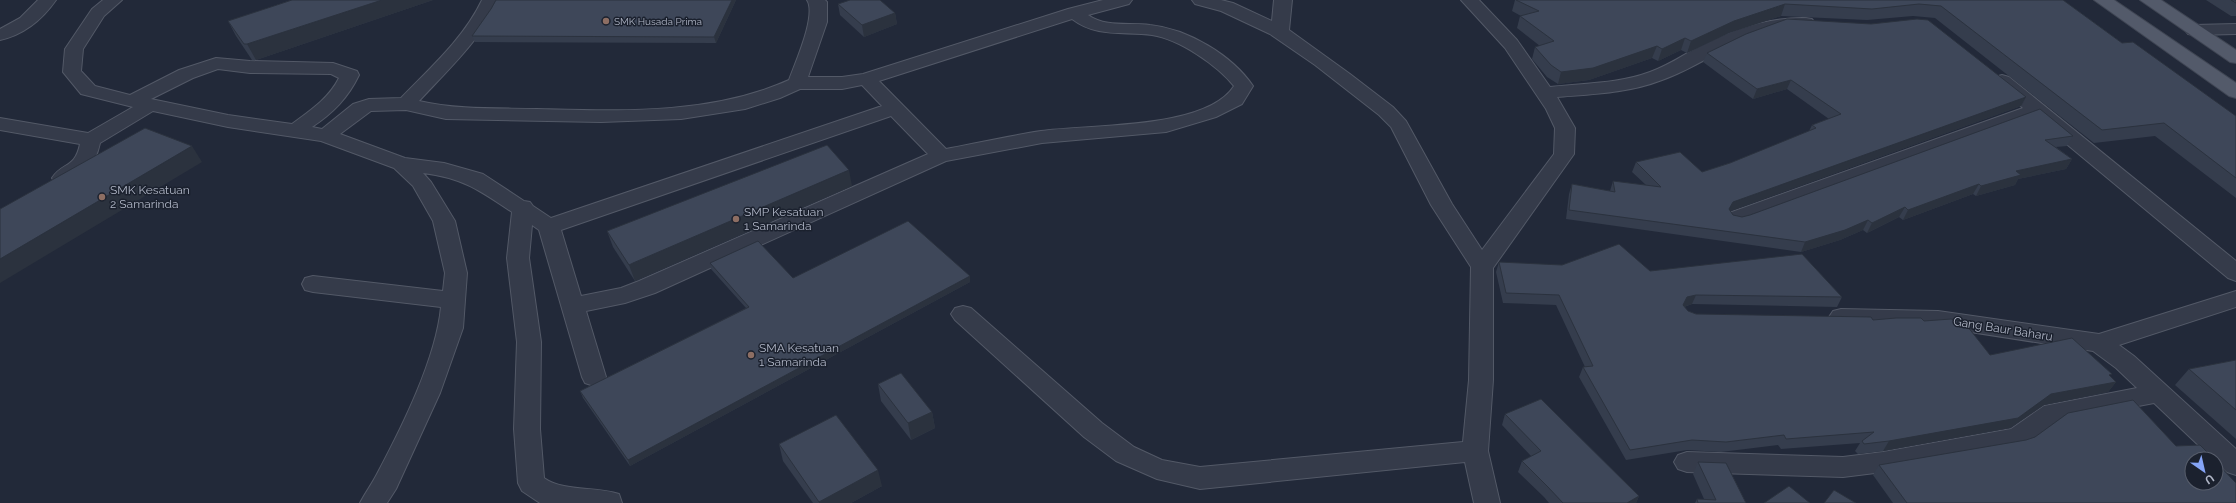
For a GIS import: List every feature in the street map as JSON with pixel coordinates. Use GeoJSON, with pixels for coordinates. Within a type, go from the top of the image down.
{"type":"FeatureCollection","features":[{"type":"Feature","properties":{"kind":"main road"},"geometry":{"type":"LineString","coordinates":[[2103,0],[2236,92]]}},
{"type":"Feature","properties":{"kind":"main road"},"geometry":{"type":"LineString","coordinates":[[2149,0],[2236,58]]}},
{"type":"Feature","properties":{"kind":"street"},"geometry":{"type":"LineString","coordinates":[[0,35],[25,23],[35,15],[47,0]]}},
{"type":"Feature","properties":{"kind":"street"},"geometry":{"type":"LineString","coordinates":[[406,104],[463,41],[488,8],[491,0]]}},
{"type":"Feature","properties":{"kind":"street"},"geometry":{"type":"LineString","coordinates":[[797,83],[818,22],[816,0]]}},
{"type":"Feature","properties":{"kind":"street"},"geometry":{"type":"LineString","coordinates":[[1201,0],[1234,10],[1280,31],[1386,111],[1399,125],[1442,205],[1482,267],[1481,380],[1476,451],[1487,503]]}},
{"type":"Feature","properties":{"kind":"street"},"geometry":{"type":"LineString","coordinates":[[1280,31],[1283,0]]}},
{"type":"Feature","properties":{"kind":"street"},"geometry":{"type":"LineString","coordinates":[[1470,0],[1512,44],[1545,92],[1565,128],[1564,154],[1482,267]]}},
{"type":"Feature","properties":{"kind":"street"},"geometry":{"type":"LineString","coordinates":[[326,136],[360,108],[369,105],[406,104],[446,113],[601,116],[681,113],[738,105],[773,94],[797,83],[842,83],[866,79],[1116,1]]}},
{"type":"Feature","properties":{"kind":"street"},"geometry":{"type":"LineString","coordinates":[[105,7],[74,49],[72,72],[88,90],[141,103],[228,121],[296,130],[326,136],[378,154],[401,164],[444,169],[476,179],[549,226],[594,378]]}},
{"type":"Feature","properties":{"kind":"street"},"geometry":{"type":"LineString","coordinates":[[573,306],[625,294],[647,287],[941,156],[1042,137],[1166,126],[1209,114],[1235,100],[1244,86],[1228,68],[1173,35],[1146,30],[1104,29],[1087,23],[1074,13]]}},
{"type":"Feature","properties":{"kind":"street"},"geometry":{"type":"LineString","coordinates":[[1545,92],[1648,79],[1683,65],[1729,40],[1765,26],[1792,22],[1821,24]]}},
{"type":"Feature","properties":{"kind":"street"},"geometry":{"type":"LineString","coordinates":[[2194,30],[2236,29]]}},
{"type":"Feature","properties":{"kind":"street"},"geometry":{"type":"LineString","coordinates":[[42,189],[71,174],[84,164],[88,156],[91,140],[141,103],[186,74],[216,63],[250,67],[333,69],[350,74],[344,88],[332,104],[296,130]]}},
{"type":"Feature","properties":{"kind":"street"},"geometry":{"type":"LineString","coordinates":[[1989,70],[2236,273]]}},
{"type":"Feature","properties":{"kind":"street"},"geometry":{"type":"LineString","coordinates":[[866,79],[941,156]]}},
{"type":"Feature","properties":{"kind":"street"},"geometry":{"type":"LineString","coordinates":[[549,226],[895,108]]}},
{"type":"Feature","properties":{"kind":"street"},"geometry":{"type":"LineString","coordinates":[[1737,218],[2038,109]]}},
{"type":"Feature","properties":{"kind":"street"},"geometry":{"type":"LineString","coordinates":[[0,124],[91,140]]}},
{"type":"Feature","properties":{"kind":"street"},"geometry":{"type":"LineString","coordinates":[[373,503],[387,481],[428,393],[450,328],[454,300],[456,272],[444,221],[421,182],[401,164]]}},
{"type":"Feature","properties":{"kind":"street"},"geometry":{"type":"LineString","coordinates":[[523,208],[518,258],[529,342],[527,429],[531,483],[546,494],[609,502]]}},
{"type":"Feature","properties":{"kind":"street"},"geometry":{"type":"LineString","coordinates":[[314,284],[454,300]]}},
{"type":"Feature","properties":{"kind":"street","name":"Gang Baur Baharu"},"geometry":{"type":"LineString","coordinates":[[1819,316],[1938,319],[2099,343],[2236,299]]}},
{"type":"Feature","properties":{"kind":"street"},"geometry":{"type":"LineString","coordinates":[[963,314],[1093,430],[1125,454],[1157,469],[1200,478],[1476,451]]}},
{"type":"Feature","properties":{"kind":"street"},"geometry":{"type":"LineString","coordinates":[[2099,343],[2125,362],[2236,465]]}},
{"type":"Feature","properties":{"kind":"street"},"geometry":{"type":"LineString","coordinates":[[1687,462],[1843,467],[1883,462],[2018,438],[2053,413],[2159,393]]}},
{"type":"Feature","properties":{"kind":"building"},"geometry":{"type":"Polygon","coordinates":[[[292,0],[382,0],[247,44],[244,44],[228,21],[292,0]]]}},
{"type":"Feature","properties":{"kind":"building","name":"SMK Husada Prima"},"geometry":{"type":"Polygon","coordinates":[[[496,0],[732,0],[714,37],[472,36],[496,0]]]}},
{"type":"Feature","properties":{"kind":"building"},"geometry":{"type":"Polygon","coordinates":[[[850,0],[880,0],[895,13],[862,25],[838,4],[850,0]]]}},
{"type":"Feature","properties":{"kind":"building"},"geometry":{"type":"Polygon","coordinates":[[[1516,0],[2063,0],[2122,43],[2133,42],[2236,116],[2236,178],[2164,123],[2102,130],[1941,6],[1919,4],[1872,9],[1785,4],[1734,21],[1691,41],[1685,38],[1662,49],[1657,46],[1593,68],[1561,72],[1551,65],[1535,47],[1554,41],[1520,16],[1539,11],[1516,0]]]}},
{"type":"Feature","properties":{"kind":"building"},"geometry":{"type":"Polygon","coordinates":[[[1787,19],[1871,24],[1917,19],[1928,20],[2026,97],[1733,202],[1729,209],[1733,215],[1742,217],[1750,215],[2040,109],[2073,136],[2045,140],[2072,159],[2016,171],[2021,175],[1981,186],[1979,184],[1908,210],[1905,207],[1872,223],[1868,220],[1845,230],[1805,242],[1569,210],[1572,184],[1615,192],[1613,181],[1661,187],[1636,162],[1680,152],[1702,172],[1730,163],[1816,128],[1812,125],[1841,114],[1791,80],[1757,89],[1707,53],[1746,34],[1787,19]]]}},
{"type":"Feature","properties":{"kind":"building"},"geometry":{"type":"Polygon","coordinates":[[[145,128],[192,146],[0,259],[0,209],[145,128]]]}},
{"type":"Feature","properties":{"kind":"building"},"geometry":{"type":"Polygon","coordinates":[[[827,145],[849,170],[629,265],[607,231],[827,145]]]}},
{"type":"Feature","properties":{"kind":"building","name":"SMA Kesatuan 1 Samarinda"},"geometry":{"type":"Polygon","coordinates":[[[908,221],[970,276],[628,460],[580,391],[749,307],[710,263],[758,241],[793,278],[908,221]]]}},
{"type":"Feature","properties":{"kind":"building"},"geometry":{"type":"Polygon","coordinates":[[[1619,244],[1650,271],[1802,254],[1842,297],[1696,295],[1687,297],[1683,305],[1688,311],[1696,314],[1871,317],[1873,320],[1921,318],[1924,321],[1951,319],[1964,322],[1990,355],[2072,338],[2112,374],[2109,375],[2116,382],[2051,394],[2018,418],[1889,441],[1864,444],[1862,441],[1874,432],[1786,439],[1784,435],[1726,442],[1692,440],[1630,450],[1583,367],[1593,366],[1559,295],[1506,293],[1499,262],[1562,265],[1619,244]]]}},
{"type":"Feature","properties":{"kind":"building"},"geometry":{"type":"Polygon","coordinates":[[[2236,360],[2236,410],[2189,369],[2236,360]]]}},
{"type":"Feature","properties":{"kind":"building"},"geometry":{"type":"Polygon","coordinates":[[[901,373],[932,412],[908,423],[878,384],[901,373]]]}},
{"type":"Feature","properties":{"kind":"building"},"geometry":{"type":"Polygon","coordinates":[[[1541,399],[1639,496],[1627,503],[1563,503],[1522,461],[1541,451],[1505,414],[1541,399]]]}},
{"type":"Feature","properties":{"kind":"building"},"geometry":{"type":"Polygon","coordinates":[[[2133,400],[2176,446],[2200,445],[2206,451],[2184,451],[2184,491],[2224,491],[2224,470],[2236,483],[2236,503],[1907,503],[1879,465],[2026,440],[2035,437],[2068,413],[2133,400]]]}},
{"type":"Feature","properties":{"kind":"building"},"geometry":{"type":"Polygon","coordinates":[[[836,415],[878,470],[819,502],[779,444],[836,415]]]}},
{"type":"Feature","properties":{"kind":"building"},"geometry":{"type":"Polygon","coordinates":[[[1698,462],[1726,463],[1746,503],[1698,503],[1697,499],[1716,500],[1698,462]]]}},
{"type":"Feature","properties":{"kind":"building"},"geometry":{"type":"Polygon","coordinates":[[[1789,486],[1810,503],[1764,503],[1789,486]]]}},
{"type":"Feature","properties":{"kind":"building"},"geometry":{"type":"Polygon","coordinates":[[[1834,490],[1856,503],[1824,503],[1834,490]]]}},
{"type":"Feature","properties":{"kind":"place","name":"SMK Husada Prima"},"geometry":{"type":"Point","coordinates":[606,21]}},
{"type":"Feature","properties":{"kind":"place","name":"SMK Kesatuan 2 Samarinda"},"geometry":{"type":"Point","coordinates":[102,197]}},
{"type":"Feature","properties":{"kind":"place","name":"SMP Kesatuan 1 Samarinda"},"geometry":{"type":"Point","coordinates":[736,219]}},
{"type":"Feature","properties":{"kind":"place","name":"SMA Kesatuan 1 Samarinda"},"geometry":{"type":"Point","coordinates":[751,355]}}]}
